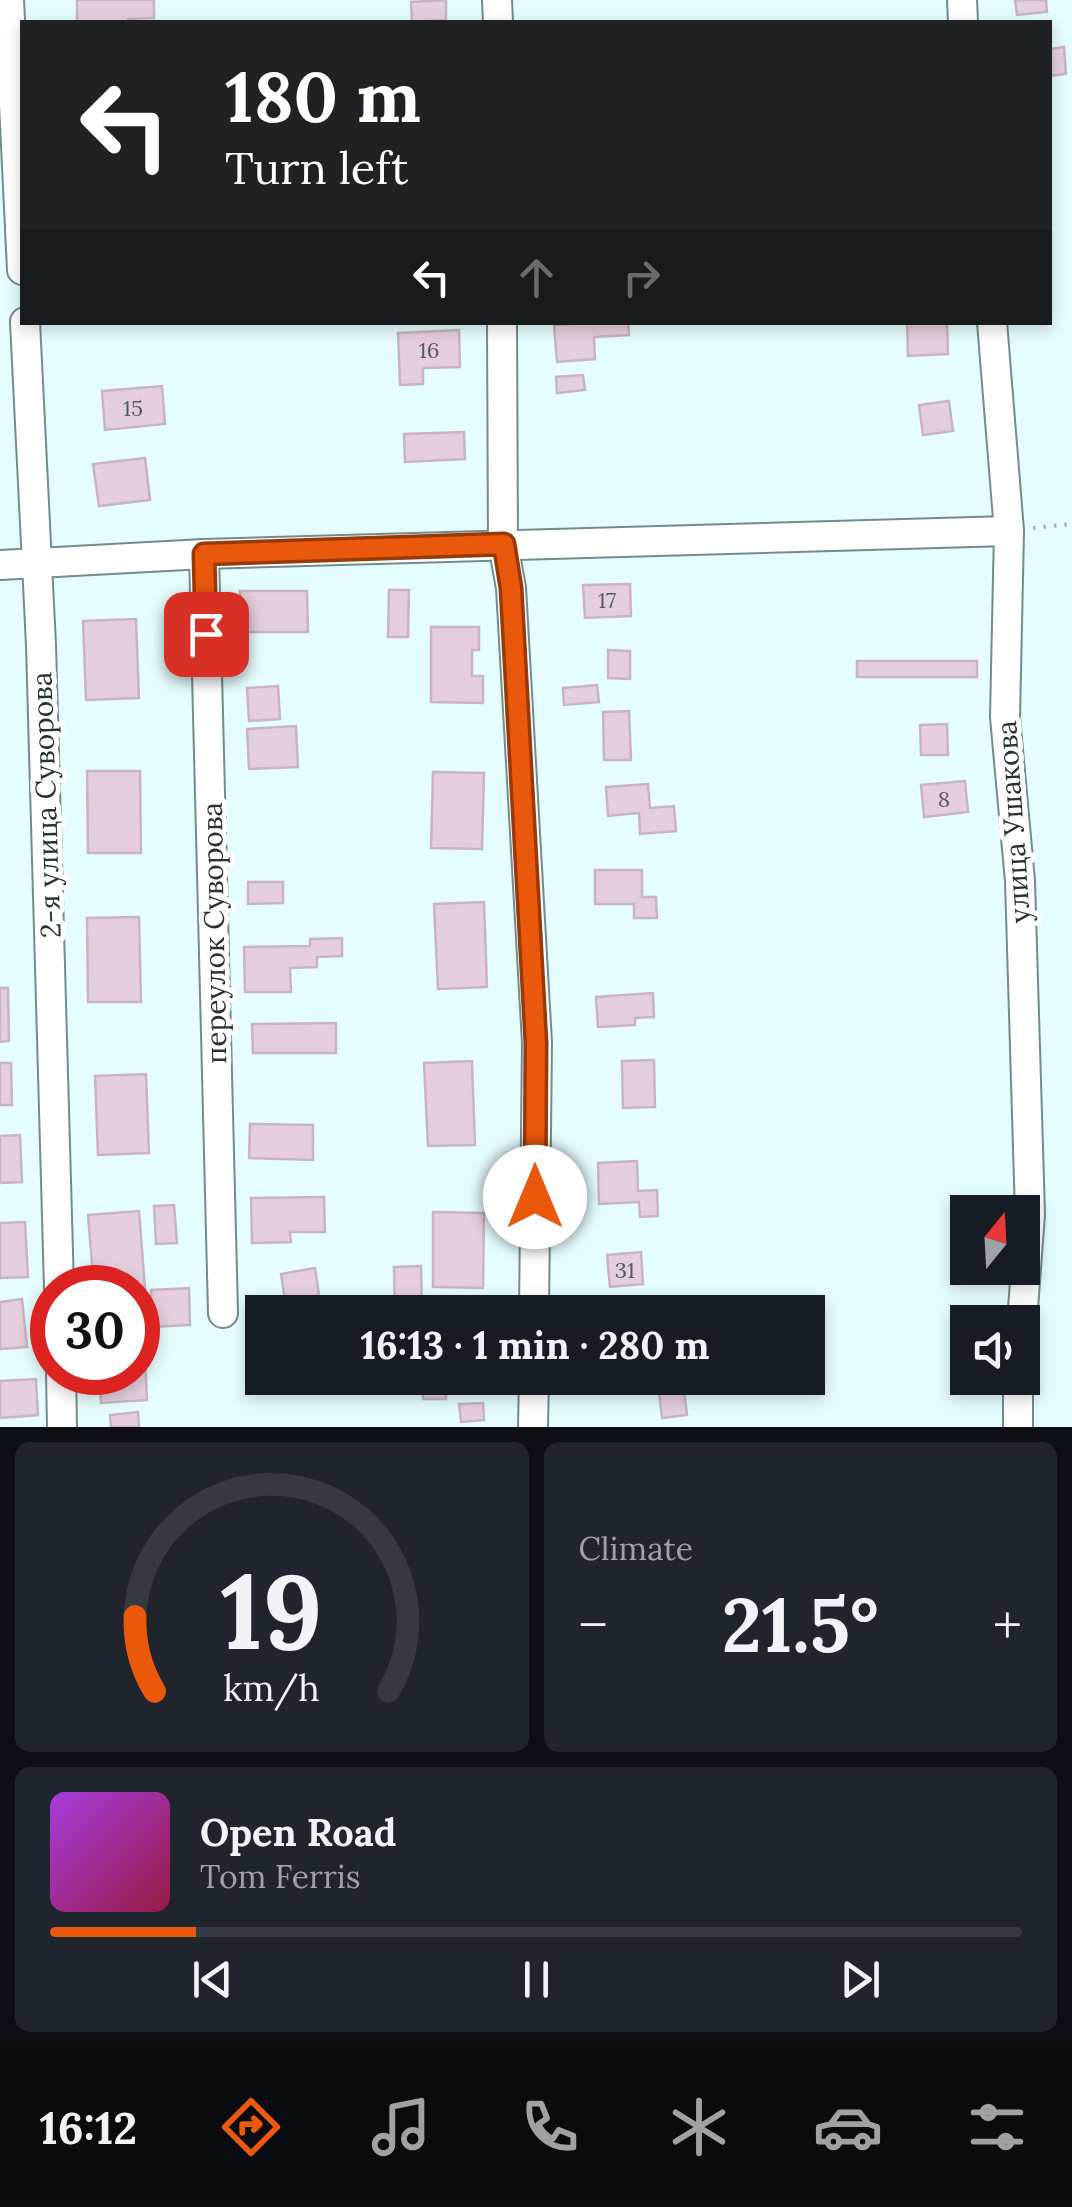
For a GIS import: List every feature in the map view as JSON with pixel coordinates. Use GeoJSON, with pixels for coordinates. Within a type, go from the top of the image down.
{"type":"FeatureCollection","features":[{"type":"Feature","properties":{"kind":"street"},"geometry":{"type":"LineString","coordinates":[[9,0],[20,228]]}},
{"type":"Feature","properties":{"kind":"street","name":"2-я улица Суворова"},"geometry":{"type":"LineString","coordinates":[[25,325],[38,565],[57,1265]]}},
{"type":"Feature","properties":{"kind":"street"},"geometry":{"type":"LineString","coordinates":[[502,325],[504,544],[511,588],[536,1043],[534,1295]]}},
{"type":"Feature","properties":{"kind":"street","name":"улица Ушакова"},"geometry":{"type":"LineString","coordinates":[[992,325],[1008,531],[1005,717],[1020,881],[1030,1214],[1023,1305]]}},
{"type":"Feature","properties":{"kind":"street"},"geometry":{"type":"LineString","coordinates":[[0,565],[204,554],[1008,531]]}},
{"type":"Feature","properties":{"kind":"street","name":"переулок Суворова"},"geometry":{"type":"LineString","coordinates":[[204,554],[223,1313]]}},
{"type":"Feature","properties":{"kind":"street"},"geometry":{"type":"LineString","coordinates":[[61,1395],[62,1427]]}},
{"type":"Feature","properties":{"kind":"street"},"geometry":{"type":"LineString","coordinates":[[533,1427],[534,1395]]}},
{"type":"Feature","properties":{"kind":"street"},"geometry":{"type":"LineString","coordinates":[[1018,1395],[1018,1427]]}},
{"type":"Feature","properties":{"kind":"path"},"geometry":{"type":"LineString","coordinates":[[1008,531],[1072,524]]}},
{"type":"Feature","properties":{"kind":"building"},"geometry":{"type":"Polygon","coordinates":[[[77,0],[154,0],[154,18],[77,20],[77,0]]]}},
{"type":"Feature","properties":{"kind":"building"},"geometry":{"type":"Polygon","coordinates":[[[446,0],[446,20],[412,20],[411,2],[446,0]]]}},
{"type":"Feature","properties":{"kind":"building"},"geometry":{"type":"Polygon","coordinates":[[[1015,0],[1046,0],[1047,12],[1017,15],[1015,0]]]}},
{"type":"Feature","properties":{"kind":"building"},"geometry":{"type":"Polygon","coordinates":[[[1064,47],[1066,74],[1052,76],[1052,49],[1064,47]]]}},
{"type":"Feature","properties":{"kind":"building"},"geometry":{"type":"Polygon","coordinates":[[[554,325],[628,325],[629,335],[594,337],[595,359],[557,362],[554,325]]]}},
{"type":"Feature","properties":{"kind":"building"},"geometry":{"type":"Polygon","coordinates":[[[907,325],[947,325],[948,354],[908,356],[907,325]]]}},
{"type":"Feature","properties":{"kind":"building"},"geometry":{"type":"Polygon","coordinates":[[[459,330],[460,367],[423,368],[423,384],[400,385],[398,333],[459,330]]]}},
{"type":"Feature","properties":{"kind":"building"},"geometry":{"type":"Polygon","coordinates":[[[583,375],[585,390],[557,393],[556,377],[583,375]]]}},
{"type":"Feature","properties":{"kind":"building"},"geometry":{"type":"Polygon","coordinates":[[[162,386],[165,424],[105,430],[102,391],[162,386]]]}},
{"type":"Feature","properties":{"kind":"building"},"geometry":{"type":"Polygon","coordinates":[[[949,401],[953,431],[923,435],[919,405],[949,401]]]}},
{"type":"Feature","properties":{"kind":"building"},"geometry":{"type":"Polygon","coordinates":[[[464,432],[465,459],[405,462],[404,434],[464,432]]]}},
{"type":"Feature","properties":{"kind":"building"},"geometry":{"type":"Polygon","coordinates":[[[145,458],[150,500],[99,506],[93,464],[145,458]]]}},
{"type":"Feature","properties":{"kind":"building"},"geometry":{"type":"Polygon","coordinates":[[[630,584],[631,616],[585,618],[583,585],[630,584]]]}},
{"type":"Feature","properties":{"kind":"building"},"geometry":{"type":"Polygon","coordinates":[[[389,590],[409,590],[408,637],[388,637],[389,590]]]}},
{"type":"Feature","properties":{"kind":"building"},"geometry":{"type":"Polygon","coordinates":[[[240,591],[307,591],[308,632],[241,632],[240,591]]]}},
{"type":"Feature","properties":{"kind":"building"},"geometry":{"type":"Polygon","coordinates":[[[136,619],[139,698],[86,700],[83,621],[136,619]]]}},
{"type":"Feature","properties":{"kind":"building"},"geometry":{"type":"Polygon","coordinates":[[[431,627],[479,627],[479,650],[472,650],[472,676],[483,676],[483,703],[431,702],[431,627]]]}},
{"type":"Feature","properties":{"kind":"building"},"geometry":{"type":"Polygon","coordinates":[[[608,650],[630,651],[630,679],[608,678],[608,650]]]}},
{"type":"Feature","properties":{"kind":"building"},"geometry":{"type":"Polygon","coordinates":[[[857,661],[977,661],[977,677],[857,677],[857,661]]]}},
{"type":"Feature","properties":{"kind":"building"},"geometry":{"type":"Polygon","coordinates":[[[597,685],[599,702],[564,705],[563,688],[597,685]]]}},
{"type":"Feature","properties":{"kind":"building"},"geometry":{"type":"Polygon","coordinates":[[[278,686],[280,719],[249,721],[247,688],[278,686]]]}},
{"type":"Feature","properties":{"kind":"building"},"geometry":{"type":"Polygon","coordinates":[[[629,711],[631,760],[604,760],[603,712],[629,711]]]}},
{"type":"Feature","properties":{"kind":"building"},"geometry":{"type":"Polygon","coordinates":[[[947,724],[948,755],[921,755],[920,725],[947,724]]]}},
{"type":"Feature","properties":{"kind":"building"},"geometry":{"type":"Polygon","coordinates":[[[296,726],[298,767],[249,769],[247,729],[296,726]]]}},
{"type":"Feature","properties":{"kind":"building"},"geometry":{"type":"Polygon","coordinates":[[[87,771],[140,771],[141,853],[88,853],[87,771]]]}},
{"type":"Feature","properties":{"kind":"building"},"geometry":{"type":"Polygon","coordinates":[[[433,772],[484,773],[482,849],[431,848],[433,772]]]}},
{"type":"Feature","properties":{"kind":"building"},"geometry":{"type":"Polygon","coordinates":[[[965,781],[968,812],[924,817],[921,785],[965,781]]]}},
{"type":"Feature","properties":{"kind":"building"},"geometry":{"type":"Polygon","coordinates":[[[648,784],[650,808],[674,806],[676,831],[640,834],[639,813],[608,816],[606,787],[648,784]]]}},
{"type":"Feature","properties":{"kind":"building"},"geometry":{"type":"Polygon","coordinates":[[[595,870],[642,870],[642,897],[656,897],[657,918],[634,918],[634,904],[595,904],[595,870]]]}},
{"type":"Feature","properties":{"kind":"building"},"geometry":{"type":"Polygon","coordinates":[[[248,882],[283,882],[283,903],[248,904],[248,882]]]}},
{"type":"Feature","properties":{"kind":"building"},"geometry":{"type":"Polygon","coordinates":[[[484,902],[487,987],[438,989],[434,904],[484,902]]]}},
{"type":"Feature","properties":{"kind":"building"},"geometry":{"type":"Polygon","coordinates":[[[139,917],[141,1002],[88,1002],[87,918],[139,917]]]}},
{"type":"Feature","properties":{"kind":"building"},"geometry":{"type":"Polygon","coordinates":[[[342,938],[342,956],[317,957],[317,967],[290,968],[291,992],[245,992],[244,947],[310,946],[310,939],[342,938]]]}},
{"type":"Feature","properties":{"kind":"building"},"geometry":{"type":"Polygon","coordinates":[[[0,988],[8,988],[9,1041],[0,1042],[0,988]]]}},
{"type":"Feature","properties":{"kind":"building"},"geometry":{"type":"Polygon","coordinates":[[[653,993],[654,1017],[635,1018],[635,1025],[598,1027],[596,997],[653,993]]]}},
{"type":"Feature","properties":{"kind":"building"},"geometry":{"type":"Polygon","coordinates":[[[336,1023],[336,1053],[253,1053],[252,1024],[336,1023]]]}},
{"type":"Feature","properties":{"kind":"building"},"geometry":{"type":"Polygon","coordinates":[[[654,1060],[655,1107],[623,1108],[622,1061],[654,1060]]]}},
{"type":"Feature","properties":{"kind":"building"},"geometry":{"type":"Polygon","coordinates":[[[472,1061],[475,1145],[428,1146],[424,1063],[472,1061]]]}},
{"type":"Feature","properties":{"kind":"building"},"geometry":{"type":"Polygon","coordinates":[[[0,1063],[11,1063],[12,1105],[0,1105],[0,1063]]]}},
{"type":"Feature","properties":{"kind":"building"},"geometry":{"type":"Polygon","coordinates":[[[146,1074],[149,1153],[98,1155],[95,1076],[146,1074]]]}},
{"type":"Feature","properties":{"kind":"building"},"geometry":{"type":"Polygon","coordinates":[[[250,1124],[313,1125],[313,1160],[249,1158],[250,1124]]]}},
{"type":"Feature","properties":{"kind":"building"},"geometry":{"type":"Polygon","coordinates":[[[20,1135],[22,1182],[0,1183],[0,1136],[20,1135]]]}},
{"type":"Feature","properties":{"kind":"building"},"geometry":{"type":"Polygon","coordinates":[[[637,1161],[638,1191],[657,1190],[658,1216],[640,1217],[639,1202],[599,1204],[598,1163],[637,1161]]]}},
{"type":"Feature","properties":{"kind":"building"},"geometry":{"type":"Polygon","coordinates":[[[324,1197],[325,1232],[290,1232],[291,1242],[252,1243],[251,1198],[324,1197]]]}},
{"type":"Feature","properties":{"kind":"building"},"geometry":{"type":"Polygon","coordinates":[[[174,1205],[177,1243],[156,1244],[154,1206],[174,1205]]]}},
{"type":"Feature","properties":{"kind":"building"},"geometry":{"type":"Polygon","coordinates":[[[139,1211],[143,1265],[92,1265],[88,1215],[139,1211]]]}},
{"type":"Feature","properties":{"kind":"building"},"geometry":{"type":"Polygon","coordinates":[[[433,1212],[484,1213],[483,1288],[433,1287],[433,1212]]]}},
{"type":"Feature","properties":{"kind":"building"},"geometry":{"type":"Polygon","coordinates":[[[25,1222],[28,1277],[0,1278],[0,1223],[25,1222]]]}},
{"type":"Feature","properties":{"kind":"building"},"geometry":{"type":"Polygon","coordinates":[[[641,1252],[643,1284],[610,1287],[607,1255],[641,1252]]]}},
{"type":"Feature","properties":{"kind":"building"},"geometry":{"type":"Polygon","coordinates":[[[421,1266],[422,1295],[395,1295],[394,1267],[421,1266]]]}},
{"type":"Feature","properties":{"kind":"building"},"geometry":{"type":"Polygon","coordinates":[[[315,1268],[319,1295],[284,1295],[281,1274],[315,1268]]]}},
{"type":"Feature","properties":{"kind":"building"},"geometry":{"type":"Polygon","coordinates":[[[189,1288],[190,1325],[160,1327],[160,1290],[189,1288]]]}},
{"type":"Feature","properties":{"kind":"building"},"geometry":{"type":"Polygon","coordinates":[[[22,1299],[27,1347],[0,1349],[0,1302],[22,1299]]]}},
{"type":"Feature","properties":{"kind":"building"},"geometry":{"type":"Polygon","coordinates":[[[30,1379],[30,1395],[37,1395],[38,1415],[0,1418],[0,1381],[30,1379]]]}},
{"type":"Feature","properties":{"kind":"building"},"geometry":{"type":"Polygon","coordinates":[[[101,1395],[147,1395],[147,1400],[101,1403],[101,1395]]]}},
{"type":"Feature","properties":{"kind":"building"},"geometry":{"type":"Polygon","coordinates":[[[423,1395],[446,1395],[446,1399],[423,1399],[423,1395]]]}},
{"type":"Feature","properties":{"kind":"building"},"geometry":{"type":"Polygon","coordinates":[[[659,1395],[685,1395],[687,1415],[662,1418],[659,1395]]]}},
{"type":"Feature","properties":{"kind":"building"},"geometry":{"type":"Polygon","coordinates":[[[483,1403],[484,1420],[461,1422],[459,1404],[483,1403]]]}},
{"type":"Feature","properties":{"kind":"building"},"geometry":{"type":"Polygon","coordinates":[[[138,1412],[139,1427],[111,1427],[110,1415],[138,1412]]]}},
{"type":"Feature","properties":{"kind":"route"},"geometry":{"type":"LineString","coordinates":[[206,634],[204,554],[504,544],[511,588],[528,860],[536,1043],[535,1197]]}}]}
